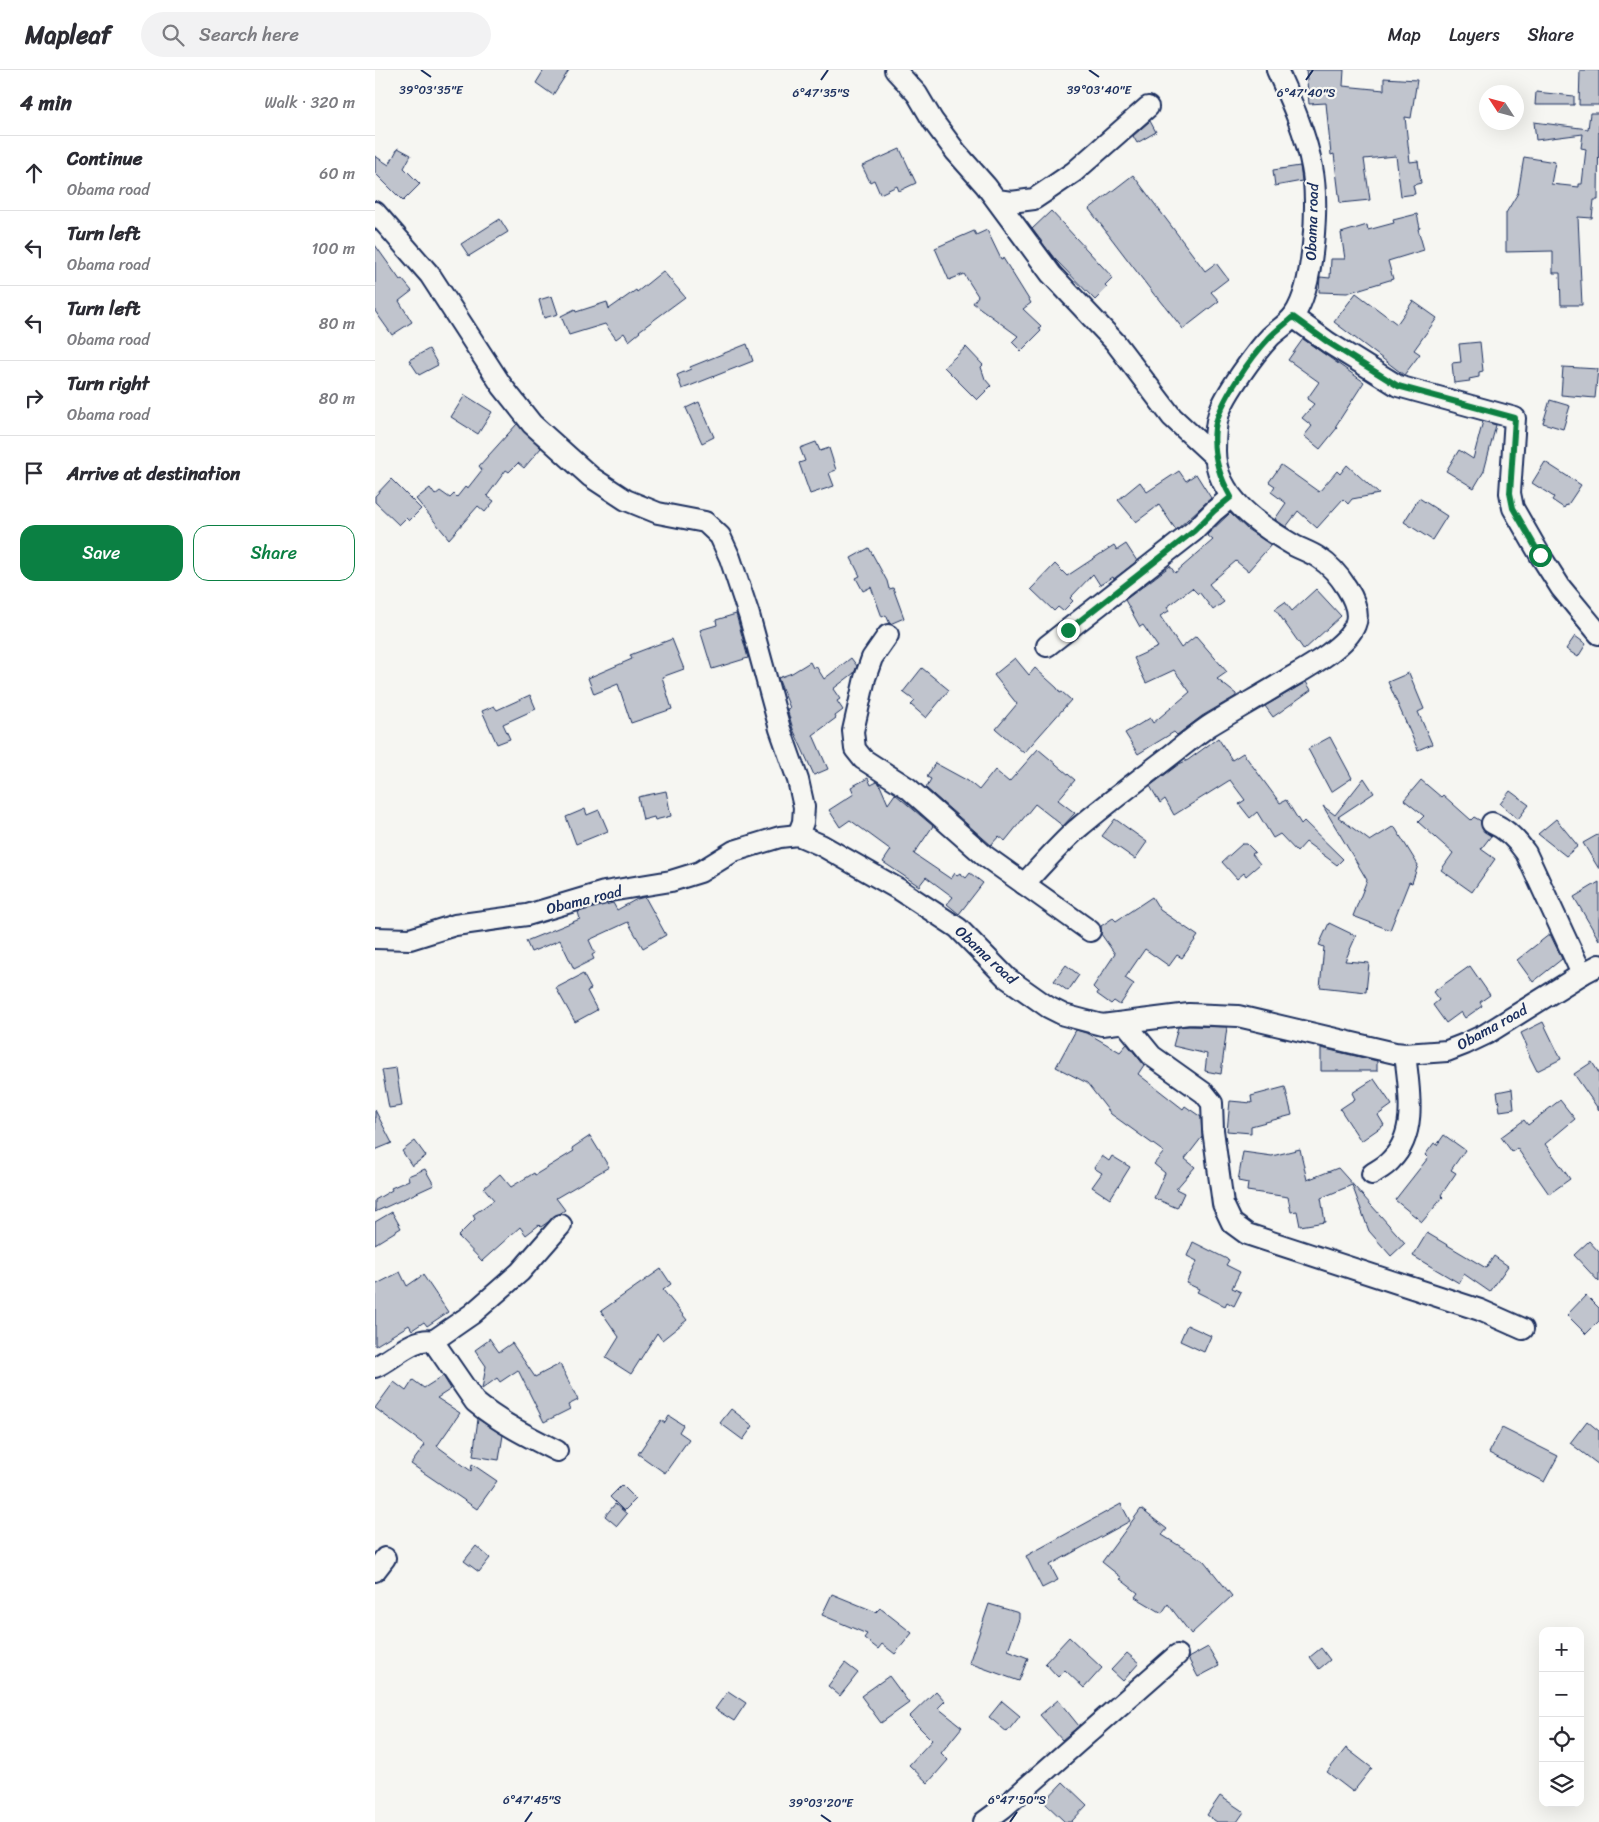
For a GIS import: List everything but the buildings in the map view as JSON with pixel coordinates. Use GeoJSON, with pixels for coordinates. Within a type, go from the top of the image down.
{"type":"FeatureCollection","features":[{"type":"Feature","properties":{"kind":"street"},"geometry":{"type":"LineString","coordinates":[[895,70],[917,94],[933,121],[956,152],[997,200],[1051,274],[1115,342],[1172,418],[1215,456]]}},
{"type":"Feature","properties":{"kind":"street","name":"Obama road"},"geometry":{"type":"LineString","coordinates":[[1231,497],[1223,482],[1215,456],[1215,429],[1220,411],[1245,369],[1269,338],[1293,317],[1300,304],[1310,268],[1314,232],[1314,179],[1312,164],[1292,105],[1277,70]]}},
{"type":"Feature","properties":{"kind":"street"},"geometry":{"type":"LineString","coordinates":[[997,200],[1011,202],[1033,199],[1074,172],[1148,107]]}},
{"type":"Feature","properties":{"kind":"street"},"geometry":{"type":"LineString","coordinates":[[375,212],[430,275],[502,386],[532,424],[591,477],[626,500],[658,513],[705,522],[720,536],[730,558],[749,615],[780,729],[798,780],[804,807],[803,822],[798,835]]}},
{"type":"Feature","properties":{"kind":"street"},"geometry":{"type":"LineString","coordinates":[[1293,317],[1329,343],[1398,386],[1515,418],[1510,493],[1513,508],[1561,588],[1599,634]]}},
{"type":"Feature","properties":{"kind":"street"},"geometry":{"type":"LineString","coordinates":[[1024,884],[1075,831],[1207,728],[1337,648],[1355,626],[1357,610],[1351,594],[1321,559],[1294,545],[1257,521],[1231,497],[1194,531],[1047,646]]}},
{"type":"Feature","properties":{"kind":"street"},"geometry":{"type":"LineString","coordinates":[[888,636],[872,658],[865,678],[853,731],[855,749],[863,760],[908,788],[985,856],[1090,932]]}},
{"type":"Feature","properties":{"kind":"street"},"geometry":{"type":"LineString","coordinates":[[1492,823],[1516,838],[1590,969]]}},
{"type":"Feature","properties":{"kind":"street","name":"Obama road"},"geometry":{"type":"LineString","coordinates":[[375,938],[411,940],[455,925],[527,915],[604,892],[671,881],[700,872],[734,851],[780,837],[798,835],[821,845],[900,890],[958,928],[1007,978],[1048,1007],[1064,1016],[1101,1026],[1189,1014],[1238,1016],[1405,1054],[1447,1051],[1486,1034],[1590,969]]}},
{"type":"Feature","properties":{"kind":"street"},"geometry":{"type":"LineString","coordinates":[[1125,1023],[1152,1056],[1204,1094],[1212,1103],[1213,1130],[1223,1204],[1231,1223],[1247,1234],[1480,1310],[1523,1329]]}},
{"type":"Feature","properties":{"kind":"street"},"geometry":{"type":"LineString","coordinates":[[1372,1174],[1391,1161],[1403,1146],[1408,1127],[1411,1102],[1405,1054]]}},
{"type":"Feature","properties":{"kind":"street"},"geometry":{"type":"LineString","coordinates":[[433,1341],[472,1314],[520,1272],[561,1225]]}},
{"type":"Feature","properties":{"kind":"street"},"geometry":{"type":"LineString","coordinates":[[375,1367],[415,1343],[425,1339],[433,1341],[475,1402],[515,1428],[557,1451]]}},
{"type":"Feature","properties":{"kind":"street"},"geometry":{"type":"LineString","coordinates":[[990,1821],[1177,1655]]}},
{"type":"Feature","properties":{"kind":"route"},"geometry":{"type":"LineString","coordinates":[[1068,630],[1153,561],[1194,531],[1231,497],[1223,482],[1215,456],[1215,429],[1220,411],[1245,369],[1269,338],[1293,317],[1366,368],[1398,386],[1515,418],[1510,493],[1513,508],[1540,555]]}}]}
